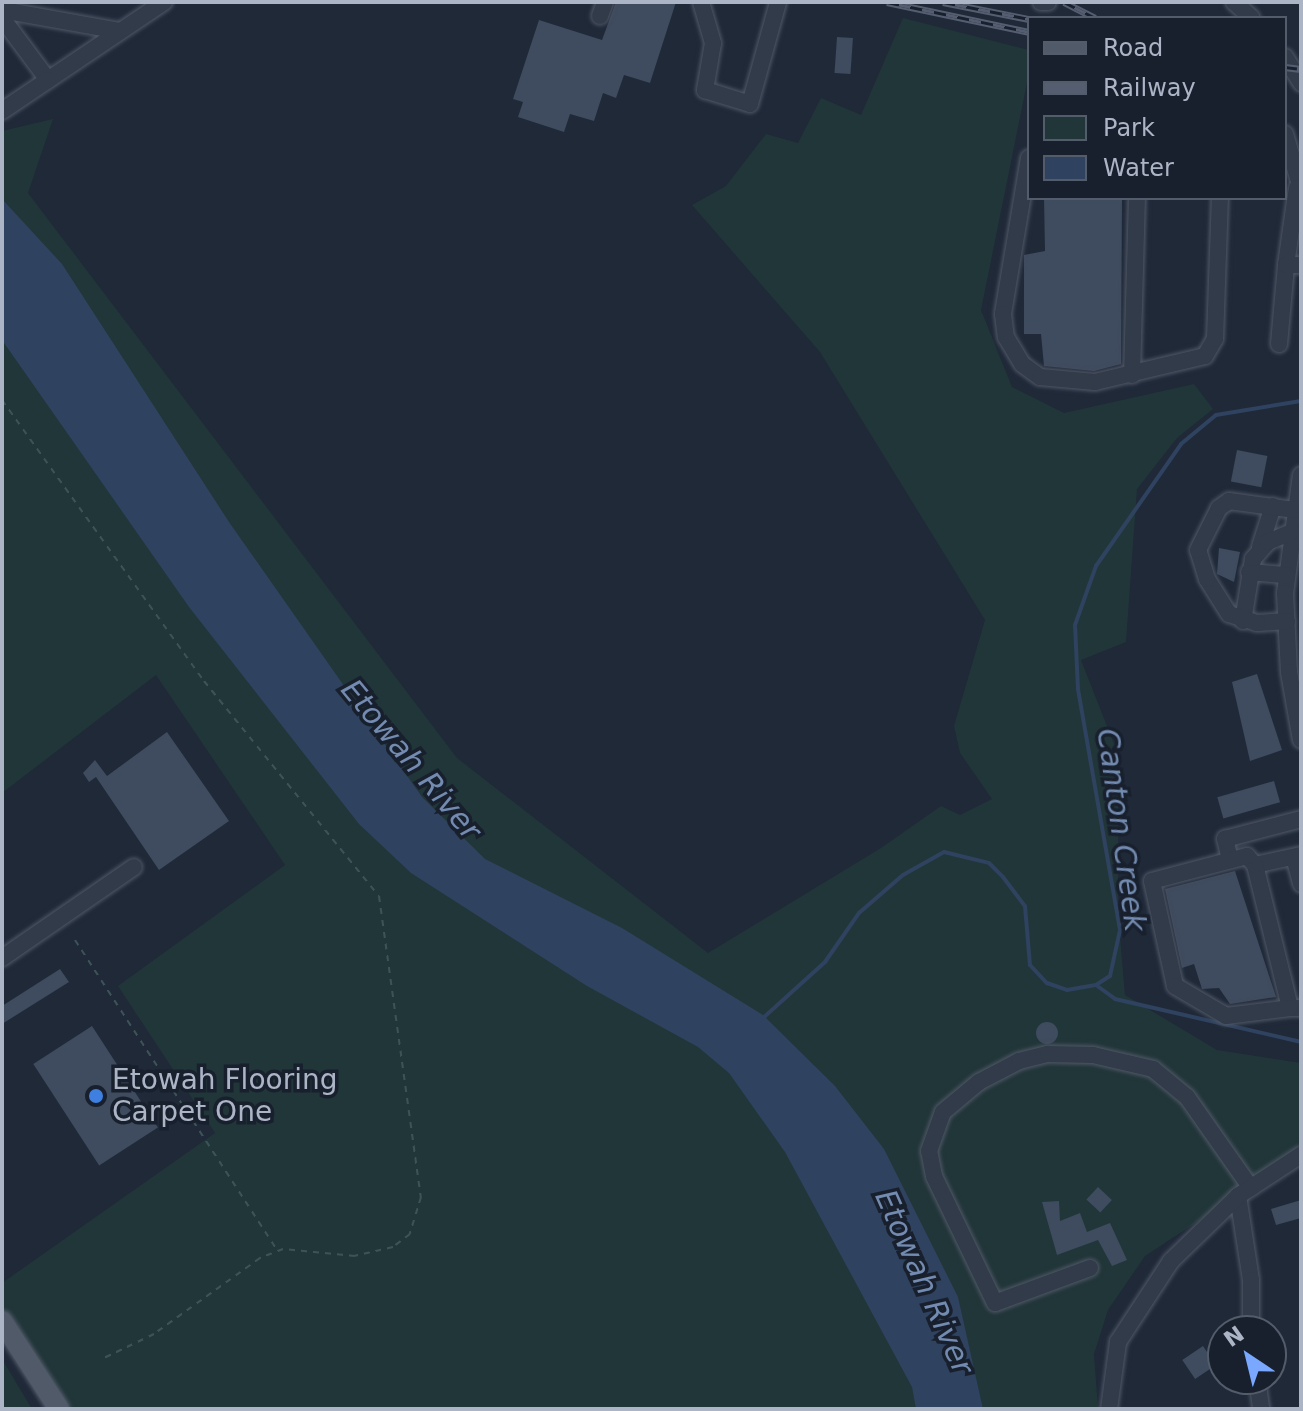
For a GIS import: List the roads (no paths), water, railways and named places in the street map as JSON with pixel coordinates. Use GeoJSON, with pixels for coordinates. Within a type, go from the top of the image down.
{"type":"FeatureCollection","features":[{"type":"Feature","properties":{"kind":"main road"},"geometry":{"type":"LineString","coordinates":[[2,1321],[59,1409]]}},
{"type":"Feature","properties":{"kind":"street"},"geometry":{"type":"LineString","coordinates":[[2,111],[164,2]]}},
{"type":"Feature","properties":{"kind":"street"},"geometry":{"type":"LineString","coordinates":[[701,2],[713,43],[705,90],[750,104],[778,2]]}},
{"type":"Feature","properties":{"kind":"street"},"geometry":{"type":"LineString","coordinates":[[1041,2],[1048,2]]}},
{"type":"Feature","properties":{"kind":"street"},"geometry":{"type":"LineString","coordinates":[[2,10],[120,31]]}},
{"type":"Feature","properties":{"kind":"street"},"geometry":{"type":"LineString","coordinates":[[2,18],[48,80]]}},
{"type":"Feature","properties":{"kind":"street"},"geometry":{"type":"LineString","coordinates":[[1287,60],[1301,83]]}},
{"type":"Feature","properties":{"kind":"street"},"geometry":{"type":"LineString","coordinates":[[1279,344],[1294,265],[1299,188],[1294,156],[1287,139]]}},
{"type":"Feature","properties":{"kind":"street"},"geometry":{"type":"LineString","coordinates":[[1027,170],[1003,314],[1006,337],[1022,364],[1040,377],[1095,382],[1205,356],[1215,330],[1220,200]]}},
{"type":"Feature","properties":{"kind":"street"},"geometry":{"type":"LineString","coordinates":[[1132,375],[1137,200]]}},
{"type":"Feature","properties":{"kind":"street"},"geometry":{"type":"LineString","coordinates":[[1301,476],[1287,575],[1301,740]]}},
{"type":"Feature","properties":{"kind":"street"},"geometry":{"type":"LineString","coordinates":[[1292,620],[1243,621],[1220,603],[1198,550],[1219,508],[1229,501],[1295,510]]}},
{"type":"Feature","properties":{"kind":"street"},"geometry":{"type":"LineString","coordinates":[[1243,621],[1249,572],[1273,506]]}},
{"type":"Feature","properties":{"kind":"street"},"geometry":{"type":"LineString","coordinates":[[1260,547],[1292,532]]}},
{"type":"Feature","properties":{"kind":"street"},"geometry":{"type":"LineString","coordinates":[[1249,572],[1287,575]]}},
{"type":"Feature","properties":{"kind":"street"},"geometry":{"type":"LineString","coordinates":[[1230,860],[1225,839],[1301,819]]}},
{"type":"Feature","properties":{"kind":"street"},"geometry":{"type":"LineString","coordinates":[[1247,856],[1255,865],[1295,1008],[1226,1016],[1175,986],[1152,881],[1247,856]]}},
{"type":"Feature","properties":{"kind":"street"},"geometry":{"type":"LineString","coordinates":[[1255,865],[1298,856],[1301,884]]}},
{"type":"Feature","properties":{"kind":"street"},"geometry":{"type":"LineString","coordinates":[[2,958],[134,867]]}},
{"type":"Feature","properties":{"kind":"street"},"geometry":{"type":"LineString","coordinates":[[1090,1268],[995,1303],[934,1176],[929,1151],[943,1112],[979,1082],[1019,1061],[1048,1054],[1093,1055],[1153,1069],[1187,1097],[1244,1192],[1251,1315]]}},
{"type":"Feature","properties":{"kind":"street"},"geometry":{"type":"LineString","coordinates":[[1109,1409],[1118,1342],[1127,1321],[1171,1261],[1244,1192],[1301,1155]]}},
{"type":"Feature","properties":{"kind":"water","name":"Etowah River"},"geometry":{"type":"Polygon","coordinates":[[[2,199],[62,264],[229,522],[422,797],[485,859],[622,928],[763,1015],[835,1086],[884,1149],[958,1297],[983,1409],[916,1409],[912,1387],[785,1152],[729,1073],[698,1047],[587,986],[411,873],[359,824],[189,607],[2,340],[2,199]]]}},
{"type":"Feature","properties":{"kind":"waterway","name":"Canton Creek"},"geometry":{"type":"LineString","coordinates":[[763,1018],[825,962],[859,913],[903,875],[944,852],[989,863],[1003,877],[1025,906],[1030,965],[1047,983],[1067,990],[1096,985],[1110,976],[1120,930],[1078,689],[1075,625],[1096,566],[1181,444],[1216,415],[1301,401]]}},
{"type":"Feature","properties":{"kind":"waterway"},"geometry":{"type":"LineString","coordinates":[[1096,985],[1115,999],[1301,1042]]}},
{"type":"Feature","properties":{"kind":"railway"},"geometry":{"type":"LineString","coordinates":[[887,2],[1027,32]]}},
{"type":"Feature","properties":{"kind":"railway"},"geometry":{"type":"LineString","coordinates":[[943,2],[1027,19]]}},
{"type":"Feature","properties":{"kind":"railway"},"geometry":{"type":"LineString","coordinates":[[1064,2],[1091,16]]}},
{"type":"Feature","properties":{"kind":"railway"},"geometry":{"type":"LineString","coordinates":[[1287,67],[1301,69]]}},
{"type":"Feature","properties":{"kind":"place","name":"Etowah Flooring Carpet One"},"geometry":{"type":"Point","coordinates":[96,1096]}}]}
